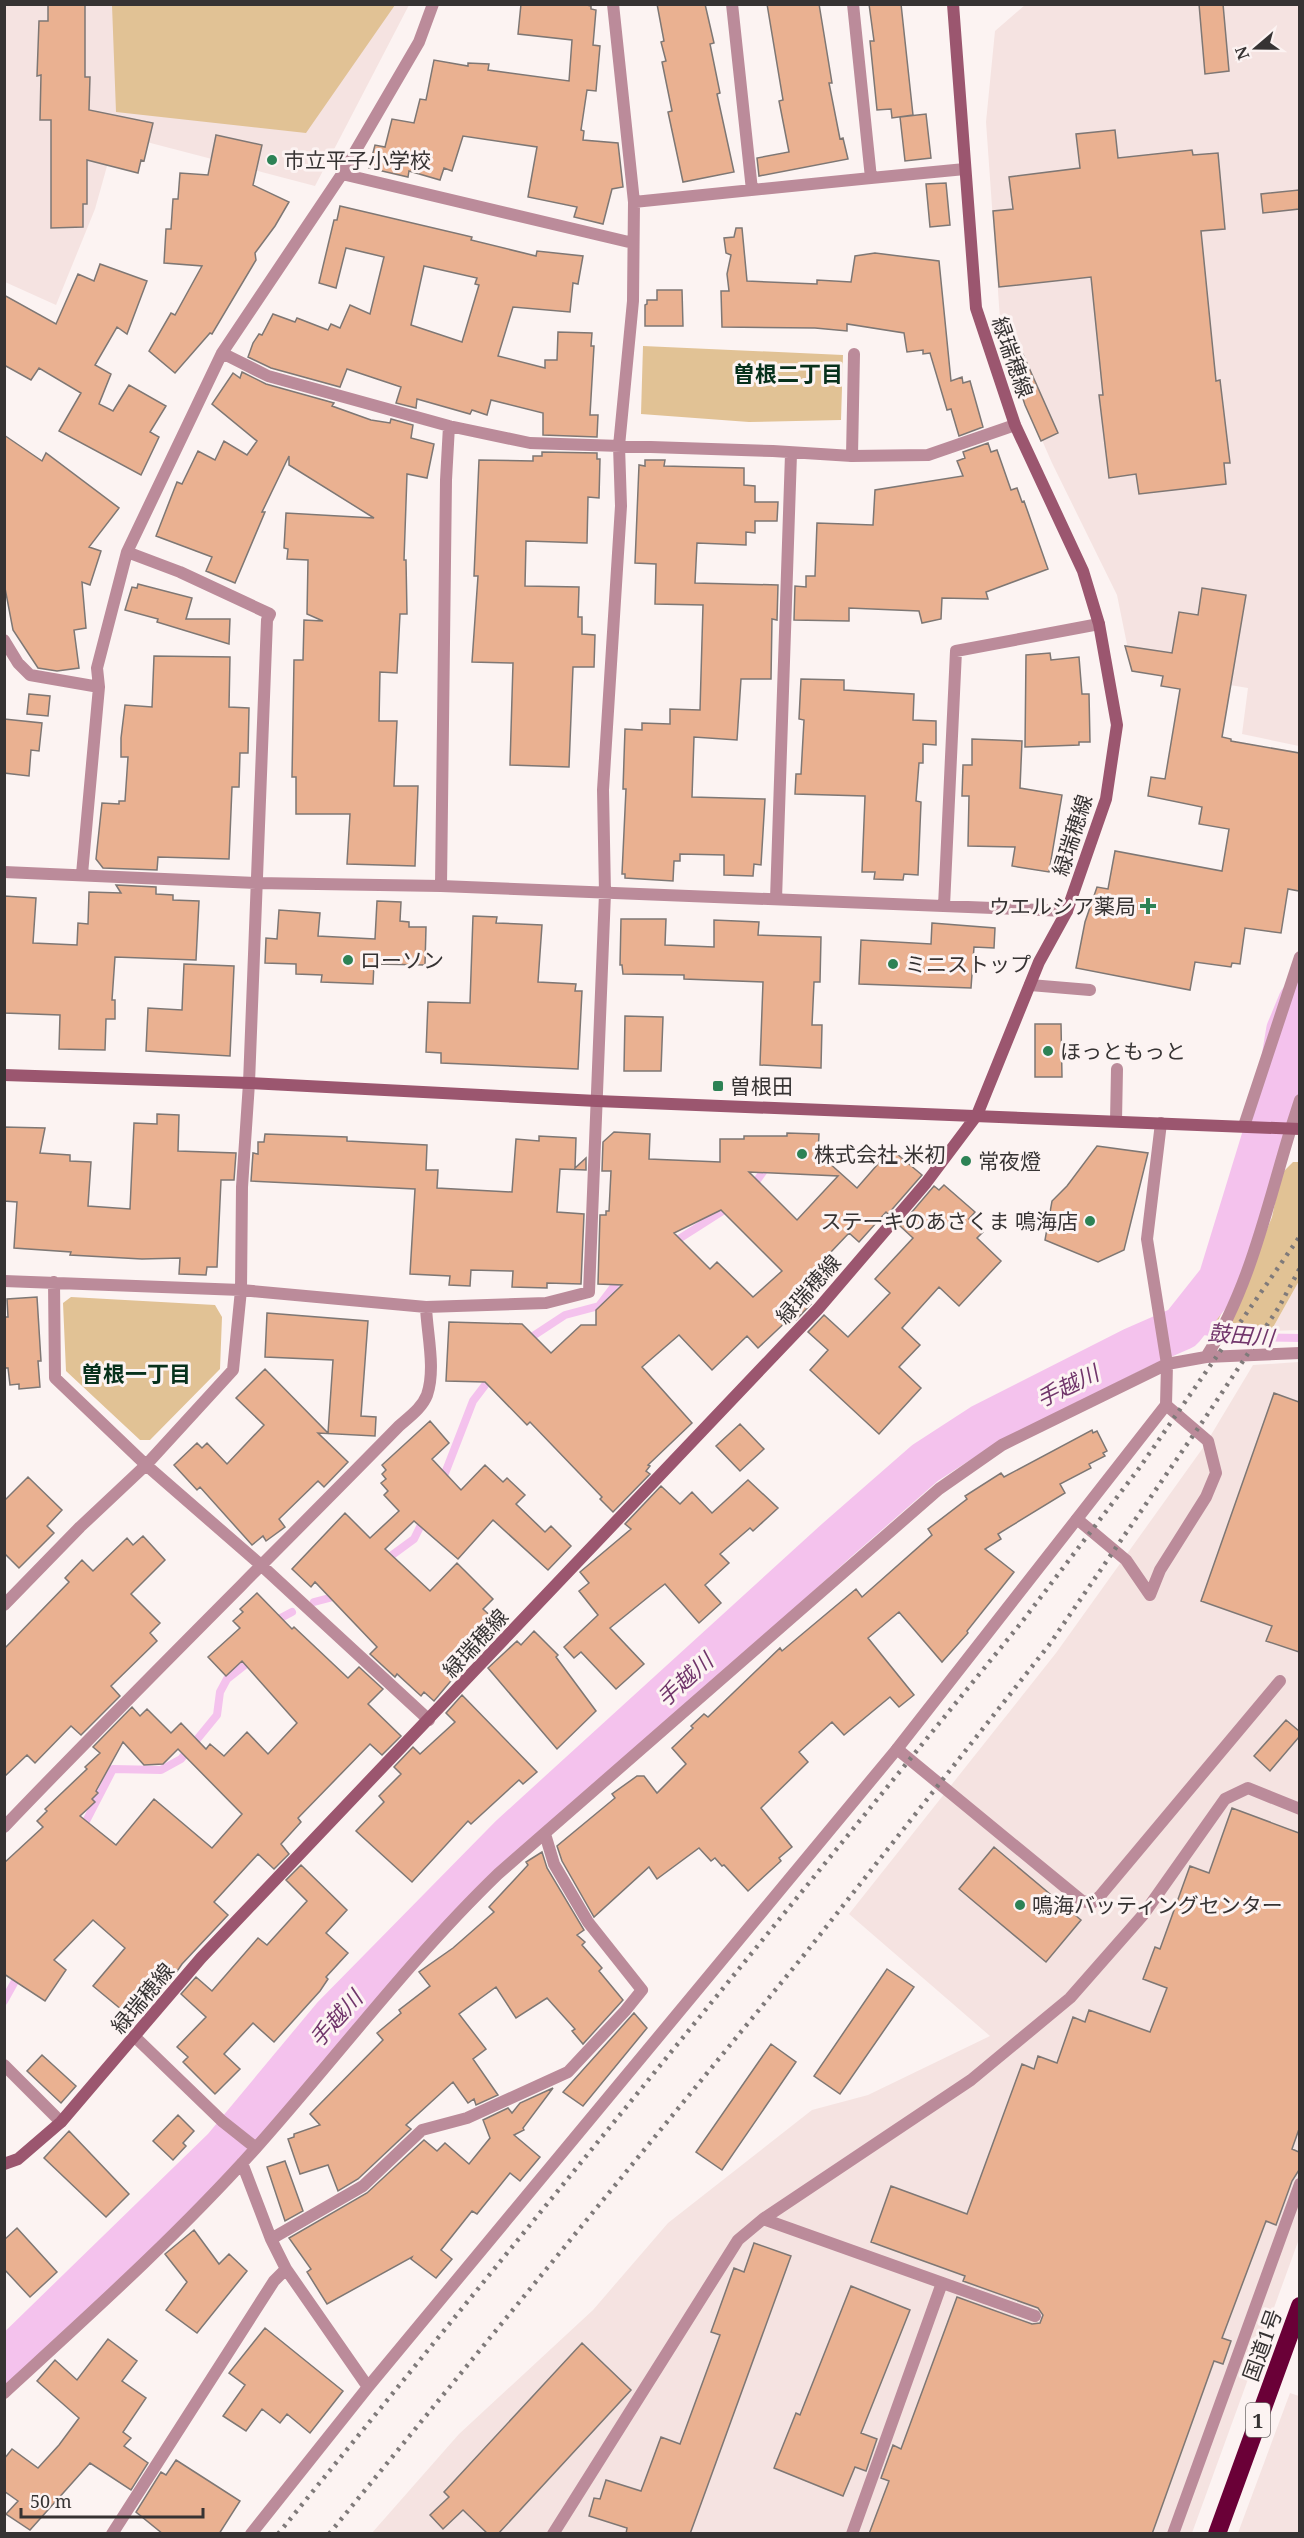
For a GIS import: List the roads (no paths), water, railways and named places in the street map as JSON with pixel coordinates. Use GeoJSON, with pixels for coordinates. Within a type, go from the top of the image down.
{"type":"FeatureCollection","features":[{"type":"Feature","properties":{"kind":"highway","name":"国道1号"},"geometry":{"type":"LineString","coordinates":[[1217,2534],[1299,2306]]}},
{"type":"Feature","properties":{"kind":"main road","name":"緑瑞穂線"},"geometry":{"type":"LineString","coordinates":[[4,2164],[18,2159],[61,2122],[201,1958],[818,1309],[926,1183],[977,1115],[1039,962],[1067,911],[1106,799],[1117,725],[1099,624],[1083,571],[1016,425],[976,308],[953,4]]}},
{"type":"Feature","properties":{"kind":"main road"},"geometry":{"type":"LineString","coordinates":[[4,1075],[249,1083],[597,1101],[1292,1128]]}},
{"type":"Feature","properties":{"kind":"street"},"geometry":{"type":"LineString","coordinates":[[81,874],[99,687],[97,668],[127,552],[222,353],[342,174],[419,42],[433,4]]}},
{"type":"Feature","properties":{"kind":"street"},"geometry":{"type":"LineString","coordinates":[[4,1281],[241,1290],[426,1307],[546,1304],[589,1292],[604,893],[603,790],[621,506],[619,446],[633,301],[634,202],[613,4]]}},
{"type":"Feature","properties":{"kind":"street"},"geometry":{"type":"LineString","coordinates":[[732,4],[753,190]]}},
{"type":"Feature","properties":{"kind":"street"},"geometry":{"type":"LineString","coordinates":[[853,4],[871,178]]}},
{"type":"Feature","properties":{"kind":"street"},"geometry":{"type":"LineString","coordinates":[[634,202],[965,169]]}},
{"type":"Feature","properties":{"kind":"street"},"geometry":{"type":"LineString","coordinates":[[342,174],[633,243]]}},
{"type":"Feature","properties":{"kind":"street"},"geometry":{"type":"LineString","coordinates":[[222,353],[268,376],[449,426],[530,443],[773,451],[791,454],[852,456],[928,455],[1016,425]]}},
{"type":"Feature","properties":{"kind":"street"},"geometry":{"type":"LineString","coordinates":[[852,456],[854,354]]}},
{"type":"Feature","properties":{"kind":"street"},"geometry":{"type":"LineString","coordinates":[[441,886],[446,480],[449,426]]}},
{"type":"Feature","properties":{"kind":"street"},"geometry":{"type":"LineString","coordinates":[[776,899],[791,454]]}},
{"type":"Feature","properties":{"kind":"street"},"geometry":{"type":"LineString","coordinates":[[4,1605],[80,1527],[146,1465],[233,1370],[241,1290],[242,1188],[249,1083],[267,620],[270,614],[180,572],[127,552]]}},
{"type":"Feature","properties":{"kind":"street"},"geometry":{"type":"LineString","coordinates":[[944,906],[956,651],[1099,624]]}},
{"type":"Feature","properties":{"kind":"street"},"geometry":{"type":"LineString","coordinates":[[4,640],[18,663],[30,675],[99,687]]}},
{"type":"Feature","properties":{"kind":"street"},"geometry":{"type":"LineString","coordinates":[[4,872],[256,883],[441,886],[1067,911]]}},
{"type":"Feature","properties":{"kind":"street"},"geometry":{"type":"LineString","coordinates":[[1247,1126],[1299,957]]}},
{"type":"Feature","properties":{"kind":"street"},"geometry":{"type":"LineString","coordinates":[[1030,985],[1090,990]]}},
{"type":"Feature","properties":{"kind":"street"},"geometry":{"type":"LineString","coordinates":[[1116,1121],[1117,1069]]}},
{"type":"Feature","properties":{"kind":"street"},"geometry":{"type":"LineString","coordinates":[[1206,1357],[1216,1342],[1256,1249],[1299,1100]]}},
{"type":"Feature","properties":{"kind":"street"},"geometry":{"type":"LineString","coordinates":[[251,2534],[368,2387],[897,1749],[1166,1405],[1166,1360],[1147,1239],[1161,1123]]}},
{"type":"Feature","properties":{"kind":"street"},"geometry":{"type":"LineString","coordinates":[[54,1282],[55,1378],[146,1465],[262,1566],[429,1720]]}},
{"type":"Feature","properties":{"kind":"street"},"geometry":{"type":"LineString","coordinates":[[4,1827],[399,1425],[415,1413],[427,1396],[430,1373],[426,1307]]}},
{"type":"Feature","properties":{"kind":"street"},"geometry":{"type":"LineString","coordinates":[[4,2393],[165,2244],[242,2163],[253,2146],[456,1915],[545,1834],[939,1489],[1002,1445],[1166,1360],[1299,1353]]}},
{"type":"Feature","properties":{"kind":"street"},"geometry":{"type":"LineString","coordinates":[[1077,1519],[1126,1560],[1150,1595],[1160,1570],[1206,1497],[1216,1473],[1208,1442],[1166,1405]]}},
{"type":"Feature","properties":{"kind":"street"},"geometry":{"type":"LineString","coordinates":[[897,1749],[1082,1901],[1092,1903],[1280,1681]]}},
{"type":"Feature","properties":{"kind":"street"},"geometry":{"type":"LineString","coordinates":[[553,2534],[738,2240],[763,2218],[971,2080],[1070,1998],[1143,1915],[1225,1798],[1248,1788],[1299,1809]]}},
{"type":"Feature","properties":{"kind":"street"},"geometry":{"type":"LineString","coordinates":[[271,2239],[363,2186],[422,2130],[467,2118],[568,2072],[626,2011],[642,1990],[588,1922],[554,1864],[545,1834]]}},
{"type":"Feature","properties":{"kind":"street"},"geometry":{"type":"LineString","coordinates":[[135,2037],[222,2121],[253,2146]]}},
{"type":"Feature","properties":{"kind":"street"},"geometry":{"type":"LineString","coordinates":[[4,2065],[61,2122]]}},
{"type":"Feature","properties":{"kind":"street"},"geometry":{"type":"LineString","coordinates":[[242,2163],[271,2239],[286,2269],[368,2387]]}},
{"type":"Feature","properties":{"kind":"street"},"geometry":{"type":"LineString","coordinates":[[1173,2534],[1299,2184]]}},
{"type":"Feature","properties":{"kind":"street"},"geometry":{"type":"LineString","coordinates":[[763,2218],[1035,2316]]}},
{"type":"Feature","properties":{"kind":"street"},"geometry":{"type":"LineString","coordinates":[[112,2534],[274,2281],[286,2269]]}},
{"type":"Feature","properties":{"kind":"street"},"geometry":{"type":"LineString","coordinates":[[852,2534],[942,2283]]}},
{"type":"Feature","properties":{"kind":"waterway","name":"手越川"},"geometry":{"type":"LineString","coordinates":[[4,2363],[224,2149],[333,2018],[512,1836],[837,1540],[925,1463],[982,1426],[1134,1349],[1182,1328],[1220,1280],[1278,1091],[1288,1031],[1300,1002]]}},
{"type":"Feature","properties":{"kind":"waterway"},"geometry":{"type":"LineString","coordinates":[[752,1187],[763,1172]]}},
{"type":"Feature","properties":{"kind":"waterway"},"geometry":{"type":"LineString","coordinates":[[671,1244],[729,1207]]}},
{"type":"Feature","properties":{"kind":"waterway"},"geometry":{"type":"LineString","coordinates":[[527,1340],[565,1315],[599,1306],[621,1277]]}},
{"type":"Feature","properties":{"kind":"waterway","name":"鼓田川"},"geometry":{"type":"LineString","coordinates":[[1182,1328],[1247,1337],[1300,1338]]}},
{"type":"Feature","properties":{"kind":"waterway"},"geometry":{"type":"LineString","coordinates":[[442,1481],[473,1401],[492,1376]]}},
{"type":"Feature","properties":{"kind":"waterway"},"geometry":{"type":"LineString","coordinates":[[384,1561],[414,1539],[424,1519]]}},
{"type":"Feature","properties":{"kind":"waterway"},"geometry":{"type":"LineString","coordinates":[[314,1602],[337,1596]]}},
{"type":"Feature","properties":{"kind":"waterway"},"geometry":{"type":"LineString","coordinates":[[273,1622],[292,1612]]}},
{"type":"Feature","properties":{"kind":"waterway"},"geometry":{"type":"LineString","coordinates":[[82,1829],[113,1769],[161,1770],[181,1759],[217,1715],[220,1692],[227,1679],[251,1660]]}},
{"type":"Feature","properties":{"kind":"waterway"},"geometry":{"type":"LineString","coordinates":[[4,2001],[19,1974]]}},
{"type":"Feature","properties":{"kind":"railway"},"geometry":{"type":"LineString","coordinates":[[278,2534],[1021,1623],[1140,1467],[1300,1236]]}},
{"type":"Feature","properties":{"kind":"railway"},"geometry":{"type":"LineString","coordinates":[[329,2534],[804,1955],[1049,1645],[1279,1307],[1300,1268]]}},
{"type":"Feature","properties":{"kind":"place","name":"市立平子小学校"},"geometry":{"type":"Point","coordinates":[272,160]}},
{"type":"Feature","properties":{"kind":"place","name":"ウエルシア薬局"},"geometry":{"type":"Point","coordinates":[1148,906]}},
{"type":"Feature","properties":{"kind":"place","name":"ローソン"},"geometry":{"type":"Point","coordinates":[348,960]}},
{"type":"Feature","properties":{"kind":"place","name":"ミニストップ"},"geometry":{"type":"Point","coordinates":[893,964]}},
{"type":"Feature","properties":{"kind":"place","name":"ほっともっと"},"geometry":{"type":"Point","coordinates":[1048,1051]}},
{"type":"Feature","properties":{"kind":"place","name":"曽根田"},"geometry":{"type":"Point","coordinates":[718,1086]}},
{"type":"Feature","properties":{"kind":"place","name":"株式会社 米初"},"geometry":{"type":"Point","coordinates":[802,1154]}},
{"type":"Feature","properties":{"kind":"place","name":"常夜燈"},"geometry":{"type":"Point","coordinates":[966,1161]}},
{"type":"Feature","properties":{"kind":"place","name":"ステーキのあさくま 鳴海店"},"geometry":{"type":"Point","coordinates":[1090,1221]}},
{"type":"Feature","properties":{"kind":"place","name":"鳴海バッティングセンター"},"geometry":{"type":"Point","coordinates":[1020,1905]}},
{"type":"Feature","properties":{"kind":"district","name":"曽根二丁目"},"geometry":{"type":"Point","coordinates":[788,373]}},
{"type":"Feature","properties":{"kind":"district","name":"曽根一丁目"},"geometry":{"type":"Point","coordinates":[136,1373]}}]}
